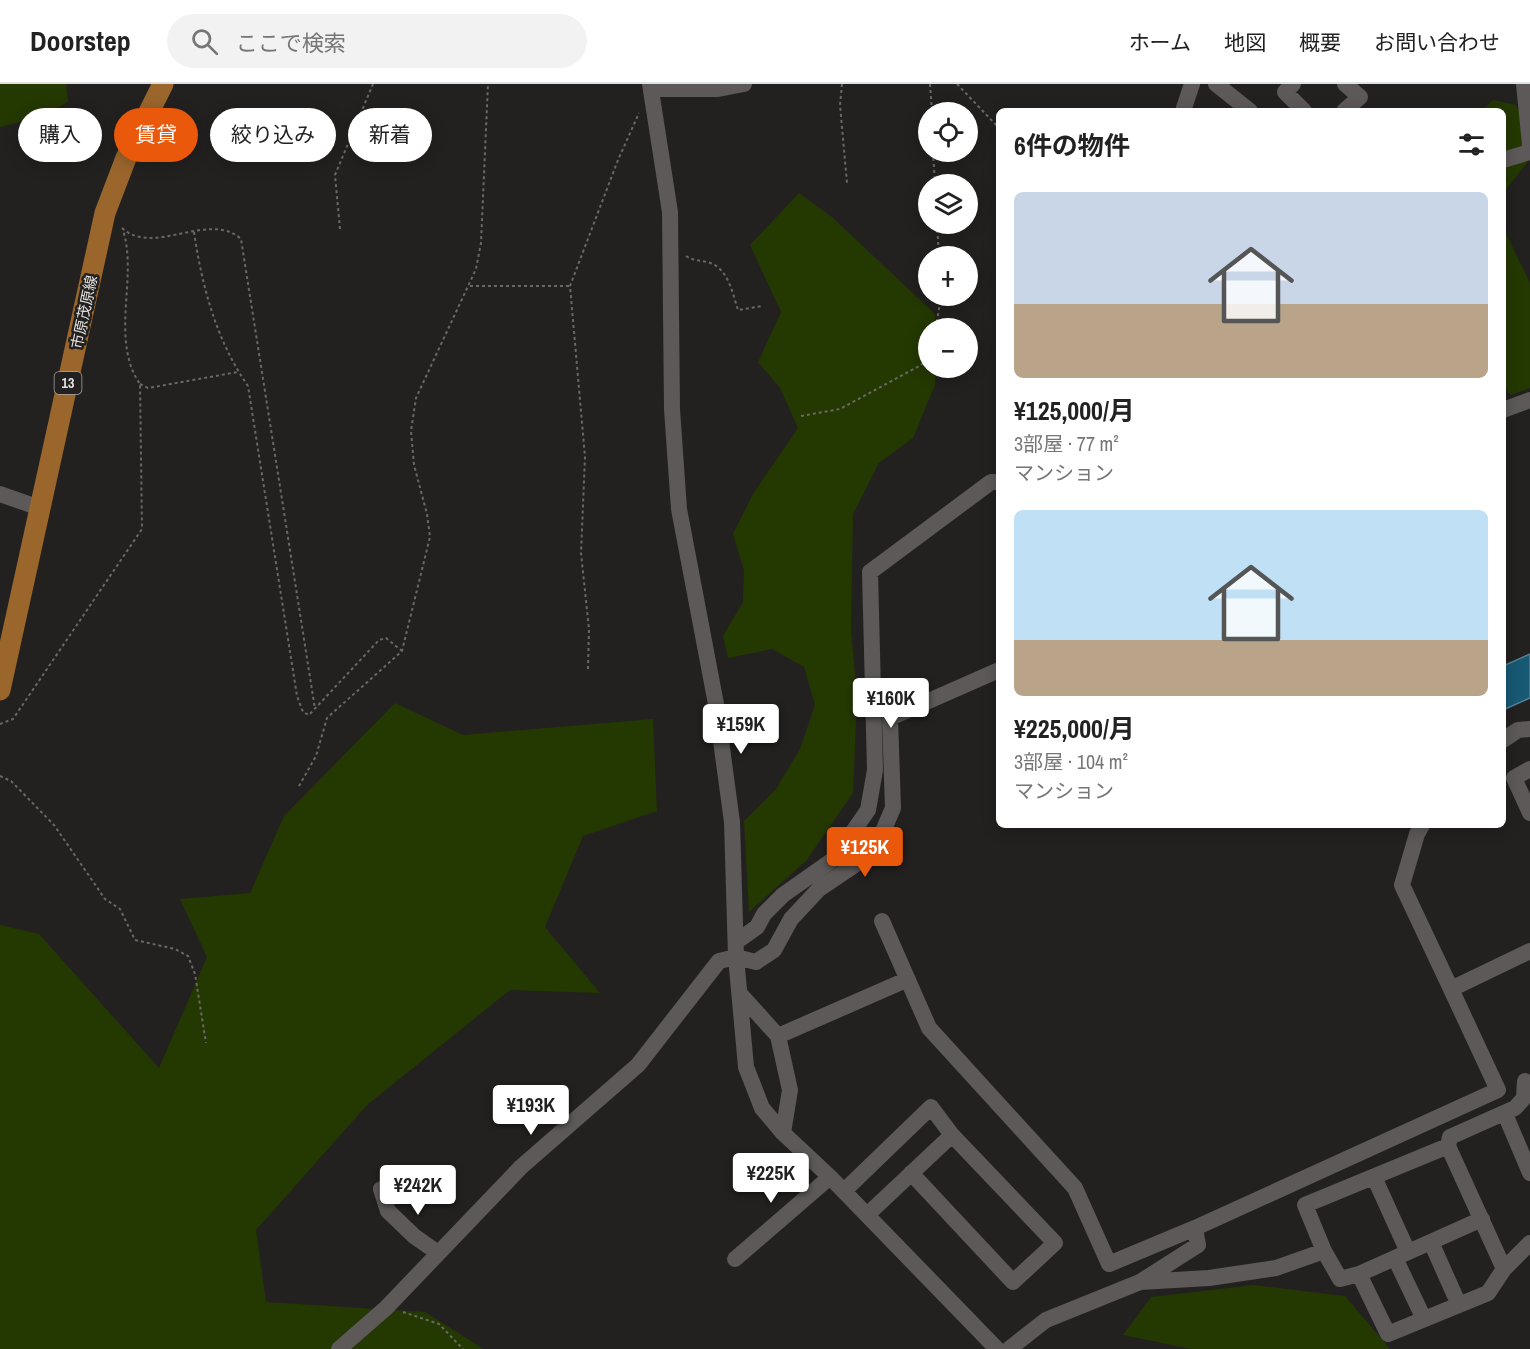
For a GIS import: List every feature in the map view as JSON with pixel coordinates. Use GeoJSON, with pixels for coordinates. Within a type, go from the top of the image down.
{"type":"FeatureCollection","features":[{"type":"Feature","properties":{"kind":"main road","name":"市原茂原線"},"geometry":{"type":"LineString","coordinates":[[0,690],[105,213],[126,158],[163,84]]}},
{"type":"Feature","properties":{"kind":"street"},"geometry":{"type":"LineString","coordinates":[[744,84],[718,90],[650,86],[670,212],[672,410],[679,509],[716,704],[732,822],[736,949],[746,1067],[762,1108],[783,1133],[844,1191],[997,1349]]}},
{"type":"Feature","properties":{"kind":"street"},"geometry":{"type":"LineString","coordinates":[[1184,108],[1192,84]]}},
{"type":"Feature","properties":{"kind":"street"},"geometry":{"type":"LineString","coordinates":[[1216,84],[1246,108]]}},
{"type":"Feature","properties":{"kind":"street"},"geometry":{"type":"LineString","coordinates":[[1293,84],[1285,92],[1301,108]]}},
{"type":"Feature","properties":{"kind":"street"},"geometry":{"type":"LineString","coordinates":[[1345,84],[1360,97],[1347,108]]}},
{"type":"Feature","properties":{"kind":"street"},"geometry":{"type":"LineString","coordinates":[[1524,84],[1530,145]]}},
{"type":"Feature","properties":{"kind":"street"},"geometry":{"type":"LineString","coordinates":[[1506,159],[1530,152]]}},
{"type":"Feature","properties":{"kind":"street"},"geometry":{"type":"LineString","coordinates":[[1506,409],[1530,400]]}},
{"type":"Feature","properties":{"kind":"street"},"geometry":{"type":"LineString","coordinates":[[339,1349],[386,1308],[521,1167],[638,1065],[719,961],[736,949],[757,927],[764,914],[783,895],[834,859],[867,810],[875,770],[870,572],[991,482],[996,482]]}},
{"type":"Feature","properties":{"kind":"street"},"geometry":{"type":"LineString","coordinates":[[0,494],[40,508]]}},
{"type":"Feature","properties":{"kind":"street"},"geometry":{"type":"LineString","coordinates":[[736,949],[756,962],[774,950],[791,919],[819,889],[856,864],[881,836],[893,808],[890,718],[996,671]]}},
{"type":"Feature","properties":{"kind":"street"},"geometry":{"type":"LineString","coordinates":[[1506,738],[1518,730],[1530,729]]}},
{"type":"Feature","properties":{"kind":"street"},"geometry":{"type":"LineString","coordinates":[[1530,769],[1514,778],[1530,813]]}},
{"type":"Feature","properties":{"kind":"street"},"geometry":{"type":"LineString","coordinates":[[1420,828],[1402,885],[1498,1090]]}},
{"type":"Feature","properties":{"kind":"street"},"geometry":{"type":"LineString","coordinates":[[882,921],[928,1028],[1075,1188],[1108,1264],[1195,1228],[1498,1090],[1527,1080],[1524,1098],[1505,1114],[1450,1137],[1448,1146],[1504,1269]]}},
{"type":"Feature","properties":{"kind":"street"},"geometry":{"type":"LineString","coordinates":[[1452,989],[1530,951]]}},
{"type":"Feature","properties":{"kind":"street"},"geometry":{"type":"LineString","coordinates":[[778,1036],[906,980]]}},
{"type":"Feature","properties":{"kind":"street"},"geometry":{"type":"LineString","coordinates":[[741,995],[778,1036],[790,1090],[783,1133]]}},
{"type":"Feature","properties":{"kind":"street"},"geometry":{"type":"LineString","coordinates":[[844,1191],[931,1107],[952,1135],[1055,1244],[1012,1282],[911,1173]]}},
{"type":"Feature","properties":{"kind":"street"},"geometry":{"type":"LineString","coordinates":[[1505,1114],[1530,1173]]}},
{"type":"Feature","properties":{"kind":"street"},"geometry":{"type":"LineString","coordinates":[[867,1215],[952,1135]]}},
{"type":"Feature","properties":{"kind":"street"},"geometry":{"type":"LineString","coordinates":[[1448,1146],[1305,1205],[1324,1251],[1340,1279],[1359,1274],[1482,1219]]}},
{"type":"Feature","properties":{"kind":"street"},"geometry":{"type":"LineString","coordinates":[[735,1258],[830,1177]]}},
{"type":"Feature","properties":{"kind":"street"},"geometry":{"type":"LineString","coordinates":[[1374,1177],[1424,1319]]}},
{"type":"Feature","properties":{"kind":"street"},"geometry":{"type":"LineString","coordinates":[[381,1189],[388,1211],[414,1236],[438,1253]]}},
{"type":"Feature","properties":{"kind":"street"},"geometry":{"type":"LineString","coordinates":[[1009,1349],[1046,1320],[1140,1282],[1198,1245],[1195,1228]]}},
{"type":"Feature","properties":{"kind":"street"},"geometry":{"type":"LineString","coordinates":[[1431,1242],[1459,1305]]}},
{"type":"Feature","properties":{"kind":"street"},"geometry":{"type":"LineString","coordinates":[[1359,1274],[1388,1334],[1488,1293],[1504,1269],[1530,1243]]}},
{"type":"Feature","properties":{"kind":"street"},"geometry":{"type":"LineString","coordinates":[[1140,1282],[1209,1278],[1276,1268],[1324,1251]]}},
{"type":"Feature","properties":{"kind":"path"},"geometry":{"type":"LineString","coordinates":[[339,229],[335,175],[373,84]]}},
{"type":"Feature","properties":{"kind":"path"},"geometry":{"type":"LineString","coordinates":[[299,786],[316,756],[327,718],[402,651],[430,537],[427,514],[414,465],[411,431],[416,398],[470,286],[481,243],[489,84]]}},
{"type":"Feature","properties":{"kind":"path"},"geometry":{"type":"LineString","coordinates":[[842,84],[840,105],[847,183]]}},
{"type":"Feature","properties":{"kind":"path"},"geometry":{"type":"LineString","coordinates":[[930,84],[931,102]]}},
{"type":"Feature","properties":{"kind":"path"},"geometry":{"type":"LineString","coordinates":[[957,84],[996,125]]}},
{"type":"Feature","properties":{"kind":"path"},"geometry":{"type":"LineString","coordinates":[[588,669],[589,629],[581,553],[585,457],[570,286],[618,160],[650,86]]}},
{"type":"Feature","properties":{"kind":"path"},"geometry":{"type":"LineString","coordinates":[[105,213],[130,236],[151,237],[217,230],[233,231],[241,239],[315,709]]}},
{"type":"Feature","properties":{"kind":"path"},"geometry":{"type":"LineString","coordinates":[[0,724],[13,719],[142,529],[140,384],[129,363],[128,245],[122,228]]}},
{"type":"Feature","properties":{"kind":"path"},"geometry":{"type":"LineString","coordinates":[[194,232],[200,278],[213,316],[238,372],[248,386],[297,696],[303,712],[309,715],[379,640],[386,638],[402,651]]}},
{"type":"Feature","properties":{"kind":"path"},"geometry":{"type":"LineString","coordinates":[[671,246],[694,262],[711,263],[723,272],[738,310],[762,306]]}},
{"type":"Feature","properties":{"kind":"path"},"geometry":{"type":"LineString","coordinates":[[470,286],[570,286]]}},
{"type":"Feature","properties":{"kind":"path"},"geometry":{"type":"LineString","coordinates":[[801,416],[840,409],[918,367]]}},
{"type":"Feature","properties":{"kind":"path"},"geometry":{"type":"LineString","coordinates":[[140,384],[148,388],[238,372]]}},
{"type":"Feature","properties":{"kind":"path"},"geometry":{"type":"LineString","coordinates":[[0,776],[11,781],[54,825],[105,899],[120,909],[135,940],[175,950],[188,956],[195,974],[206,1043]]}},
{"type":"Feature","properties":{"kind":"path"},"geometry":{"type":"LineString","coordinates":[[386,1308],[439,1324],[463,1349]]}},
{"type":"Feature","properties":{"kind":"green space"},"geometry":{"type":"Polygon","coordinates":[[[0,84],[66,84],[68,102],[57,108],[18,108],[18,122],[0,127],[0,84]]]}},
{"type":"Feature","properties":{"kind":"green space"},"geometry":{"type":"Polygon","coordinates":[[[1493,100],[1516,105],[1525,124],[1527,163],[1506,189],[1506,108],[1484,108],[1493,100]]]}},
{"type":"Feature","properties":{"kind":"green space"},"geometry":{"type":"Polygon","coordinates":[[[799,193],[832,217],[918,298],[918,306],[927,306],[935,314],[935,318],[918,318],[918,378],[935,378],[935,385],[913,438],[879,463],[853,514],[851,629],[857,696],[853,793],[806,861],[749,912],[744,821],[776,789],[800,749],[815,705],[804,667],[772,649],[728,658],[723,636],[743,602],[744,570],[733,534],[753,494],[798,428],[780,388],[758,362],[781,312],[750,245],[799,193]]]}},
{"type":"Feature","properties":{"kind":"green space"},"geometry":{"type":"Polygon","coordinates":[[[1506,233],[1530,283],[1530,388],[1511,395],[1506,390],[1506,233]]]}},
{"type":"Feature","properties":{"kind":"green space"},"geometry":{"type":"Polygon","coordinates":[[[395,703],[463,735],[653,719],[657,811],[583,836],[545,927],[600,993],[510,990],[367,1105],[256,1230],[266,1302],[425,1312],[484,1349],[0,1349],[0,925],[39,934],[159,1068],[207,957],[180,899],[250,893],[284,816],[395,703]]]}},
{"type":"Feature","properties":{"kind":"green space"},"geometry":{"type":"Polygon","coordinates":[[[1253,1285],[1345,1296],[1390,1349],[1191,1349],[1123,1335],[1151,1297],[1253,1285]]]}},
{"type":"Feature","properties":{"kind":"water"},"geometry":{"type":"Polygon","coordinates":[[[1530,654],[1530,698],[1506,709],[1506,665],[1530,654]]]}}]}
